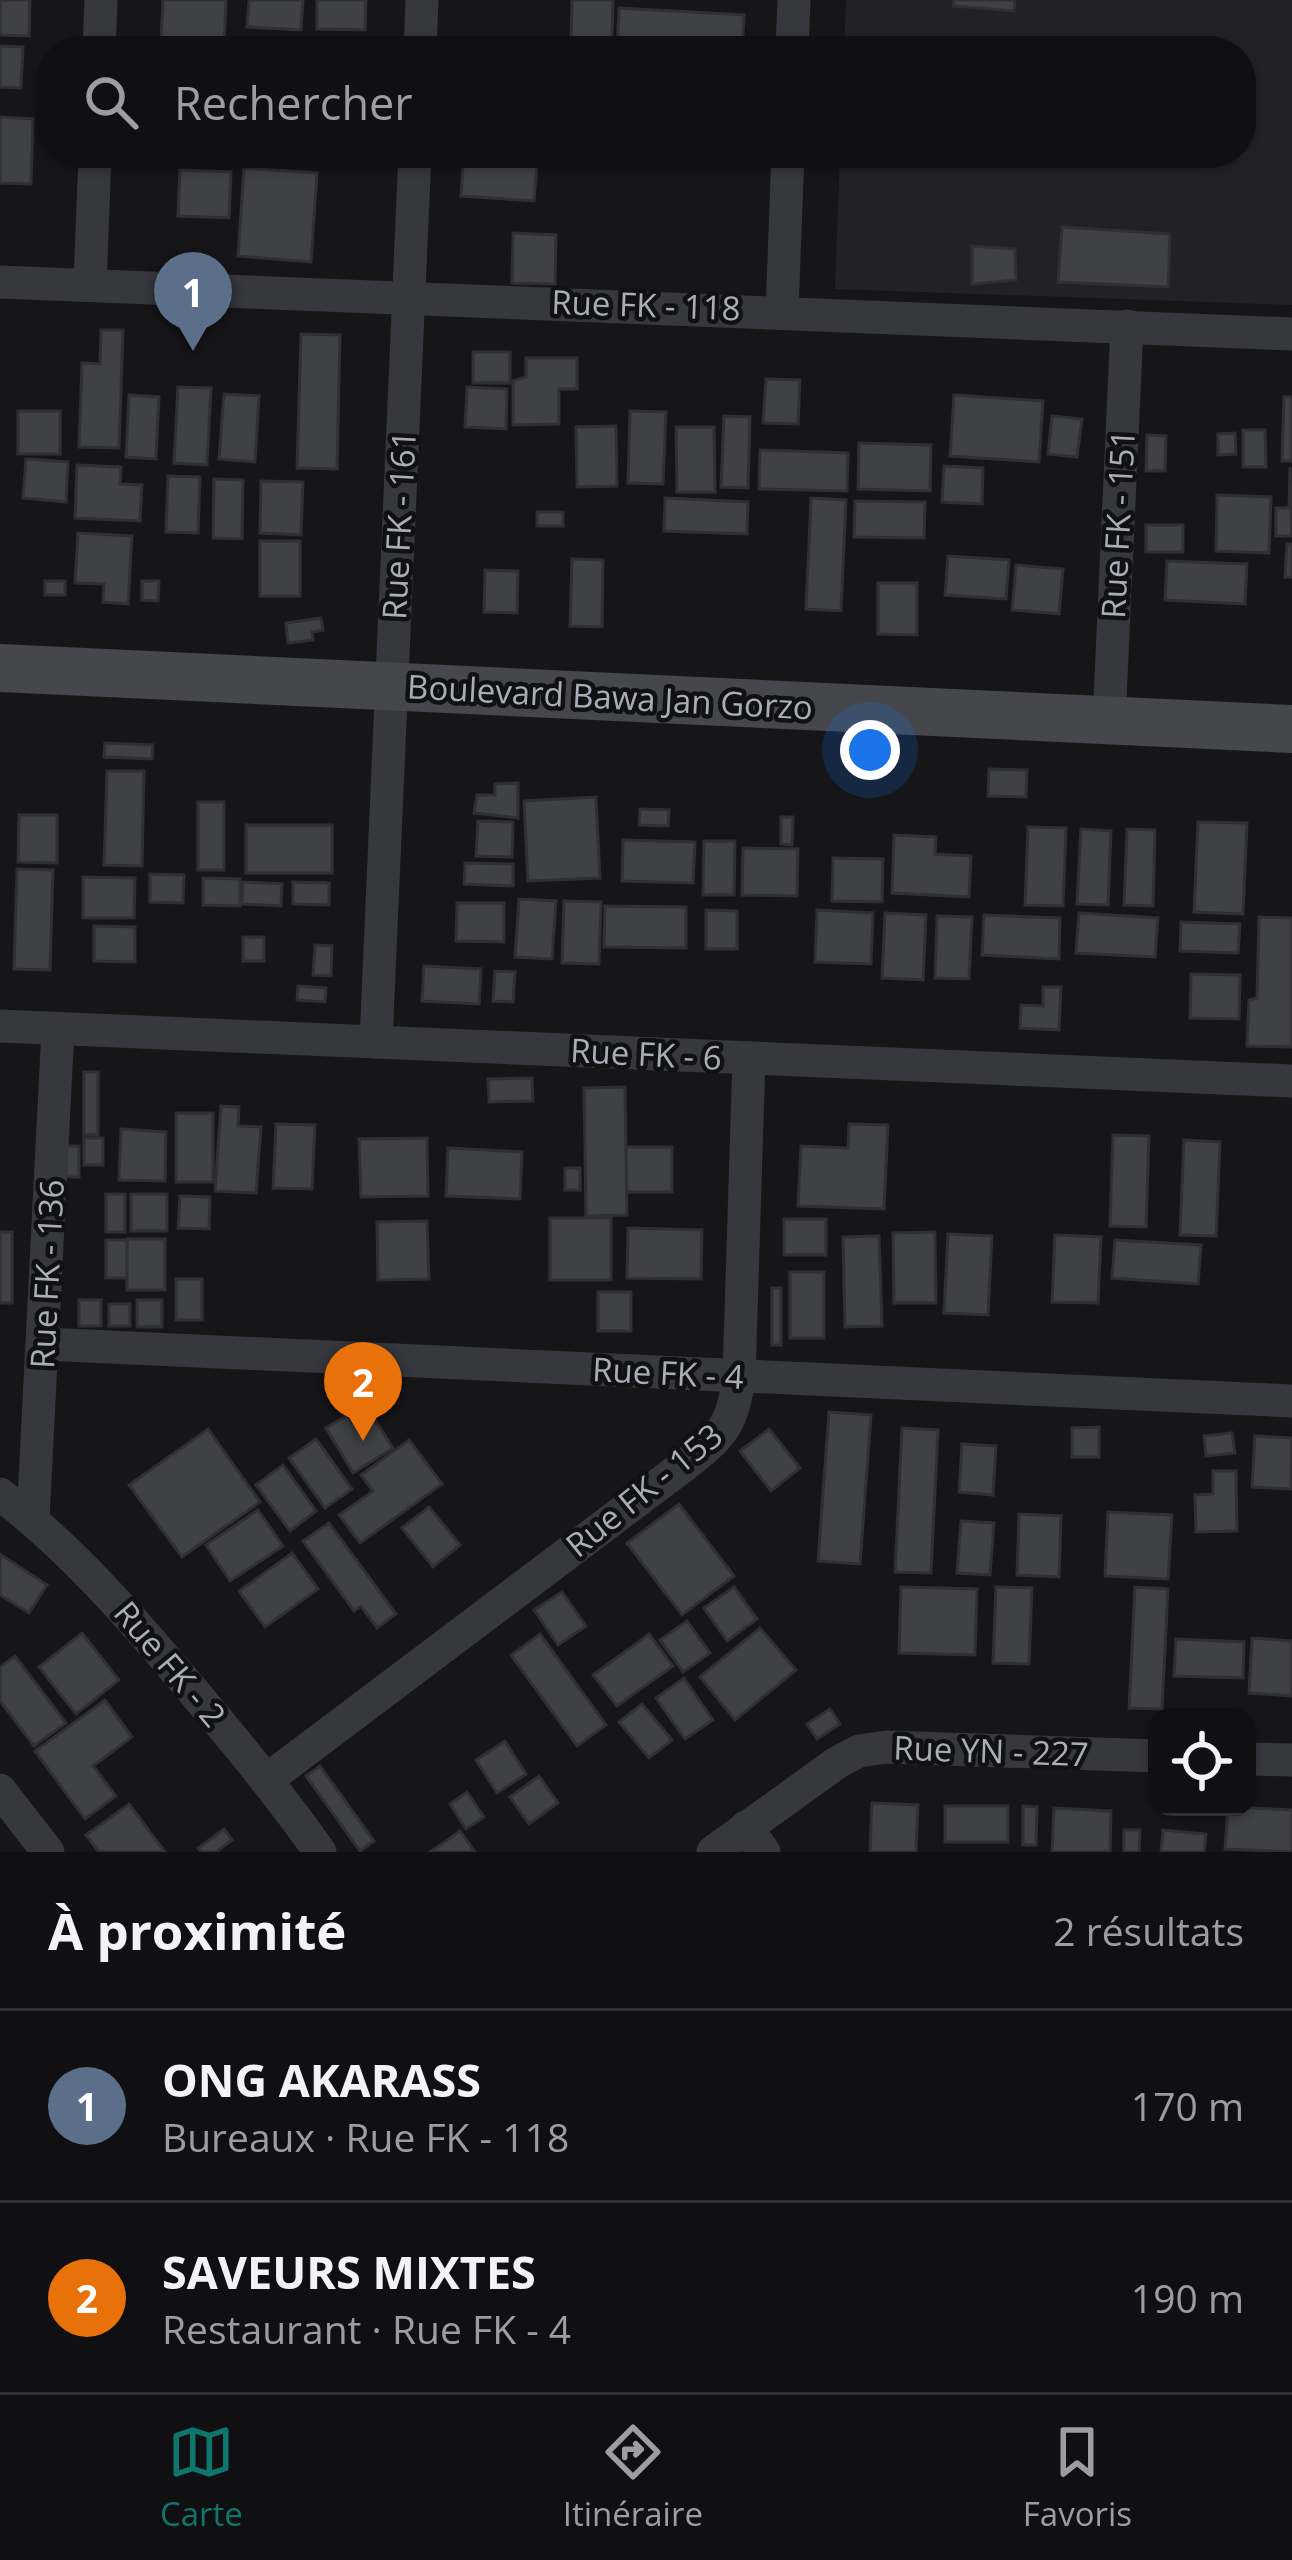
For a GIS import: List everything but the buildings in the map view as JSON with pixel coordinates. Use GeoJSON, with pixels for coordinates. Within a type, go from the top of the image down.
{"type":"FeatureCollection","features":[{"type":"Feature","properties":{"kind":"main road","name":"Boulevard Bawa Jan Gorzo"},"geometry":{"type":"LineString","coordinates":[[0,668],[1292,729]]}},
{"type":"Feature","properties":{"kind":"street"},"geometry":{"type":"LineString","coordinates":[[100,36],[101,0]]}},
{"type":"Feature","properties":{"kind":"street"},"geometry":{"type":"LineString","coordinates":[[421,36],[422,0]]}},
{"type":"Feature","properties":{"kind":"street"},"geometry":{"type":"LineString","coordinates":[[793,36],[794,0]]}},
{"type":"Feature","properties":{"kind":"street"},"geometry":{"type":"LineString","coordinates":[[90,285],[94,168]]}},
{"type":"Feature","properties":{"kind":"street","name":"Rue FK - 161"},"geometry":{"type":"LineString","coordinates":[[376,1042],[414,168]]}},
{"type":"Feature","properties":{"kind":"street"},"geometry":{"type":"LineString","coordinates":[[782,310],[787,168]]}},
{"type":"Feature","properties":{"kind":"street","name":"Rue FK - 118"},"geometry":{"type":"LineString","coordinates":[[0,282],[1292,334]]}},
{"type":"Feature","properties":{"kind":"street","name":"Rue FK - 151"},"geometry":{"type":"LineString","coordinates":[[1109,721],[1127,326]]}},
{"type":"Feature","properties":{"kind":"street","name":"Rue FK - 6"},"geometry":{"type":"LineString","coordinates":[[0,1026],[1292,1081]]}},
{"type":"Feature","properties":{"kind":"street","name":"Rue FK - 136"},"geometry":{"type":"LineString","coordinates":[[33,1519],[58,1029]]}},
{"type":"Feature","properties":{"kind":"street","name":"Rue FK - 153"},"geometry":{"type":"LineString","coordinates":[[268,1779],[727,1428],[739,1376],[749,1058]]}},
{"type":"Feature","properties":{"kind":"street","name":"Rue FK - 4"},"geometry":{"type":"LineString","coordinates":[[44,1344],[1292,1401]]}},
{"type":"Feature","properties":{"kind":"street","name":"Rue FK - 2"},"geometry":{"type":"LineString","coordinates":[[0,1494],[110,1592],[268,1779],[320,1852]]}},
{"type":"Feature","properties":{"kind":"street","name":"Rue YN - 227"},"geometry":{"type":"LineString","coordinates":[[713,1852],[755,1839],[838,1762],[859,1751],[886,1747],[1148,1756]]}},
{"type":"Feature","properties":{"kind":"street"},"geometry":{"type":"LineString","coordinates":[[1256,1759],[1292,1760]]}},
{"type":"Feature","properties":{"kind":"street"},"geometry":{"type":"LineString","coordinates":[[0,1790],[48,1852]]}},
{"type":"Feature","properties":{"kind":"shaded area"},"geometry":{"type":"Polygon","coordinates":[[[846,0],[1292,0],[1292,305],[835,289],[839,168],[1256,168],[1256,36],[845,36],[846,0]]]}},
{"type":"Feature","properties":{"kind":"place","name":"ONG AKARASS"},"geometry":{"type":"Point","coordinates":[193,351]}},
{"type":"Feature","properties":{"kind":"place","name":"SAVEURS MIXTES"},"geometry":{"type":"Point","coordinates":[363,1441]}}]}
